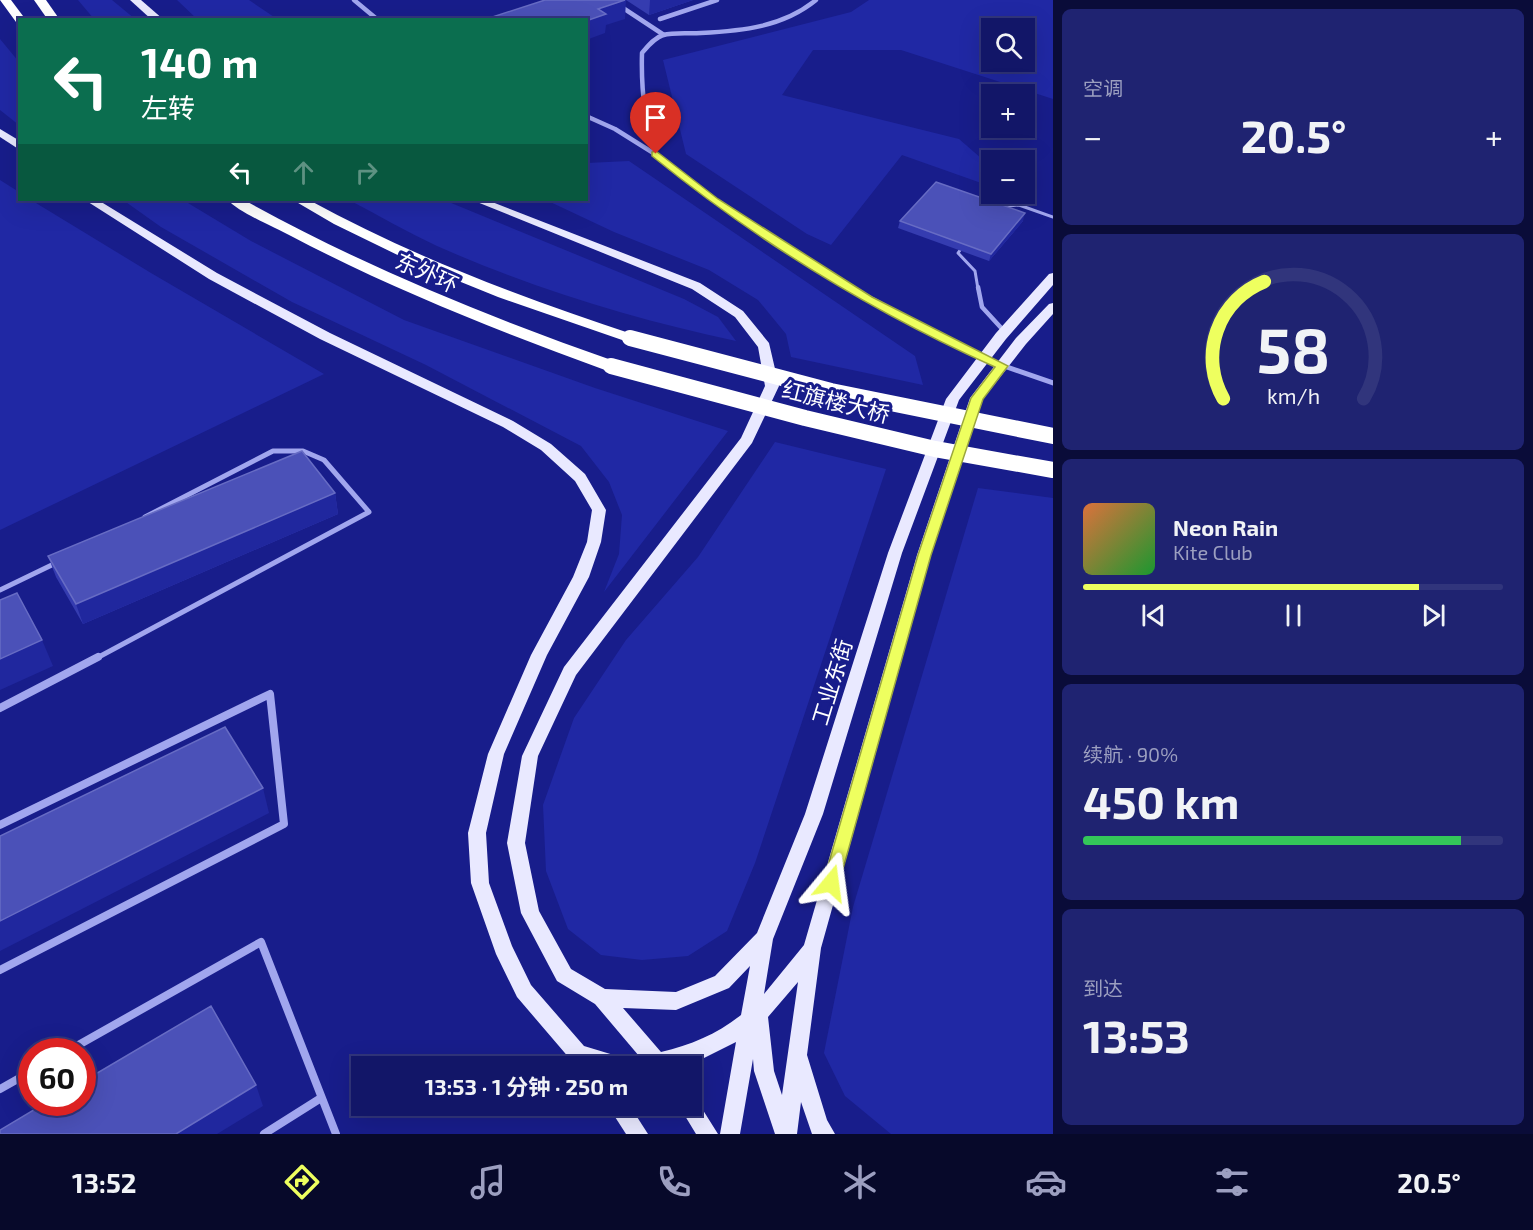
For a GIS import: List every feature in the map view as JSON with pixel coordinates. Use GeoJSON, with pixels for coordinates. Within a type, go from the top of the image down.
{"type":"FeatureCollection","features":[{"type":"Feature","properties":{"kind":"highway"},"geometry":{"type":"LineString","coordinates":[[5,0],[18,18]]}},
{"type":"Feature","properties":{"kind":"highway"},"geometry":{"type":"LineString","coordinates":[[40,0],[53,18]]}},
{"type":"Feature","properties":{"kind":"highway","name":"东外环"},"geometry":{"type":"LineString","coordinates":[[237,201],[285,229],[421,295],[526,337],[611,366]]}},
{"type":"Feature","properties":{"kind":"highway","name":"红旗楼大桥"},"geometry":{"type":"LineString","coordinates":[[302,201],[347,227],[471,281],[630,338],[831,391],[1053,436]]}},
{"type":"Feature","properties":{"kind":"highway","name":"红旗楼大桥"},"geometry":{"type":"LineString","coordinates":[[611,366],[806,418],[935,449],[1053,470]]}},
{"type":"Feature","properties":{"kind":"main road"},"geometry":{"type":"LineString","coordinates":[[135,0],[157,18]]}},
{"type":"Feature","properties":{"kind":"main road"},"geometry":{"type":"LineString","coordinates":[[0,132],[18,146]]}},
{"type":"Feature","properties":{"kind":"main road"},"geometry":{"type":"LineString","coordinates":[[93,201],[213,276],[325,336],[508,424],[546,447],[580,478],[599,510],[594,542],[581,577],[540,655],[496,754],[477,833],[480,883],[504,948],[524,991],[580,1056]]}},
{"type":"Feature","properties":{"kind":"main road"},"geometry":{"type":"LineString","coordinates":[[481,201],[696,286],[739,314],[764,346],[772,386],[747,440],[570,671],[530,756],[516,843],[530,913],[564,975],[602,998],[651,1056]]}},
{"type":"Feature","properties":{"kind":"main road","name":"工业东街"},"geometry":{"type":"LineString","coordinates":[[753,1019],[755,988],[764,939],[814,814],[895,553],[953,399],[1004,332],[1053,277]]}},
{"type":"Feature","properties":{"kind":"main road"},"geometry":{"type":"LineString","coordinates":[[786,1134],[812,948],[924,555],[977,398],[1021,341],[1053,307]]}},
{"type":"Feature","properties":{"kind":"main road"},"geometry":{"type":"LineString","coordinates":[[602,998],[676,1000],[722,982],[764,939]]}},
{"type":"Feature","properties":{"kind":"main road"},"geometry":{"type":"LineString","coordinates":[[686,1056],[726,1039],[753,1019],[770,1004],[812,948]]}},
{"type":"Feature","properties":{"kind":"main road"},"geometry":{"type":"LineString","coordinates":[[730,1134],[753,1019]]}},
{"type":"Feature","properties":{"kind":"main road"},"geometry":{"type":"LineString","coordinates":[[753,1019],[764,1071],[786,1134]]}},
{"type":"Feature","properties":{"kind":"main road"},"geometry":{"type":"LineString","coordinates":[[797,1052],[818,1126],[825,1134]]}},
{"type":"Feature","properties":{"kind":"main road"},"geometry":{"type":"LineString","coordinates":[[625,1116],[638,1134]]}},
{"type":"Feature","properties":{"kind":"main road"},"geometry":{"type":"LineString","coordinates":[[696,1116],[708,1134]]}},
{"type":"Feature","properties":{"kind":"street"},"geometry":{"type":"LineString","coordinates":[[354,0],[376,18]]}},
{"type":"Feature","properties":{"kind":"street"},"geometry":{"type":"LineString","coordinates":[[611,0],[664,35]]}},
{"type":"Feature","properties":{"kind":"street"},"geometry":{"type":"LineString","coordinates":[[660,19],[717,0]]}},
{"type":"Feature","properties":{"kind":"street"},"geometry":{"type":"LineString","coordinates":[[656,154],[649,135],[640,72],[642,53],[654,40],[664,35],[740,31],[779,21],[801,12],[816,0]]}},
{"type":"Feature","properties":{"kind":"street"},"geometry":{"type":"LineString","coordinates":[[588,117],[615,129],[656,154],[714,201],[868,299],[984,358],[1053,383]]}},
{"type":"Feature","properties":{"kind":"street"},"geometry":{"type":"LineString","coordinates":[[0,708],[369,512],[324,460],[303,451],[273,451],[135,522]]}},
{"type":"Feature","properties":{"kind":"street"},"geometry":{"type":"LineString","coordinates":[[0,590],[61,560]]}},
{"type":"Feature","properties":{"kind":"street"},"geometry":{"type":"LineString","coordinates":[[0,825],[270,694],[284,824],[0,970]]}},
{"type":"Feature","properties":{"kind":"street"},"geometry":{"type":"LineString","coordinates":[[91,1038],[261,942],[336,1134]]}},
{"type":"Feature","properties":{"kind":"street"},"geometry":{"type":"LineString","coordinates":[[0,1089],[18,1079]]}},
{"type":"Feature","properties":{"kind":"street"},"geometry":{"type":"LineString","coordinates":[[264,1134],[321,1098]]}},
{"type":"Feature","properties":{"kind":"lane"},"geometry":{"type":"LineString","coordinates":[[995,211],[1007,204],[1018,204],[1053,217]]}},
{"type":"Feature","properties":{"kind":"lane"},"geometry":{"type":"LineString","coordinates":[[966,242],[958,253],[975,271],[982,307],[1004,332]]}},
{"type":"Feature","properties":{"kind":"shaded area"},"geometry":{"type":"Polygon","coordinates":[[[78,0],[112,0],[134,18],[93,18],[78,0]]]}},
{"type":"Feature","properties":{"kind":"shaded area"},"geometry":{"type":"Polygon","coordinates":[[[177,0],[249,0],[276,18],[196,18],[177,0]]]}},
{"type":"Feature","properties":{"kind":"shaded area"},"geometry":{"type":"Polygon","coordinates":[[[869,0],[1053,0],[1053,99],[1035,93],[1035,84],[1006,84],[901,50],[813,50],[782,95],[959,139],[981,158],[981,183],[902,155],[831,245],[807,234],[686,154],[663,60],[851,12],[869,0]]]}},
{"type":"Feature","properties":{"kind":"shaded area"},"geometry":{"type":"Polygon","coordinates":[[[0,39],[18,61],[18,124],[0,110],[0,39]]]}},
{"type":"Feature","properties":{"kind":"shaded area"},"geometry":{"type":"Polygon","coordinates":[[[629,161],[915,356],[923,385],[791,357],[786,334],[758,300],[709,270],[614,232],[548,201],[588,201],[588,163],[629,161]]]}},
{"type":"Feature","properties":{"kind":"shaded area"},"geometry":{"type":"Polygon","coordinates":[[[0,180],[18,191],[18,201],[33,201],[324,374],[0,530],[0,180]]]}},
{"type":"Feature","properties":{"kind":"shaded area"},"geometry":{"type":"Polygon","coordinates":[[[124,201],[185,201],[251,241],[404,320],[595,388],[728,431],[604,592],[619,554],[622,515],[609,482],[581,446],[426,365],[292,302],[161,227],[124,201]]]}},
{"type":"Feature","properties":{"kind":"shaded area"},"geometry":{"type":"Polygon","coordinates":[[[351,201],[446,201],[684,299],[718,317],[736,341],[622,313],[547,289],[473,262],[351,201]]]}},
{"type":"Feature","properties":{"kind":"shaded area"},"geometry":{"type":"Polygon","coordinates":[[[775,442],[886,469],[755,863],[727,931],[688,956],[642,960],[601,955],[568,929],[546,871],[543,805],[574,718],[626,640],[698,557],[775,442]]]}},
{"type":"Feature","properties":{"kind":"shaded area"},"geometry":{"type":"Polygon","coordinates":[[[978,488],[1053,498],[1053,1134],[891,1134],[845,1096],[824,1053],[853,907],[978,488]]]}},
{"type":"Feature","properties":{"kind":"building"},"geometry":{"type":"Polygon","coordinates":[[[545,0],[625,0],[598,9],[606,14],[588,20],[588,18],[489,18],[545,0]]]}},
{"type":"Feature","properties":{"kind":"building"},"geometry":{"type":"Polygon","coordinates":[[[936,182],[981,198],[981,204],[999,204],[1025,213],[991,254],[900,221],[936,182]]]}},
{"type":"Feature","properties":{"kind":"building"},"geometry":{"type":"Polygon","coordinates":[[[302,451],[335,493],[76,604],[48,556],[302,451]]]}},
{"type":"Feature","properties":{"kind":"building"},"geometry":{"type":"Polygon","coordinates":[[[17,593],[42,640],[0,659],[0,600],[17,593]]]}},
{"type":"Feature","properties":{"kind":"building"},"geometry":{"type":"Polygon","coordinates":[[[225,727],[263,788],[0,921],[0,836],[225,727]]]}},
{"type":"Feature","properties":{"kind":"building"},"geometry":{"type":"Polygon","coordinates":[[[211,1006],[256,1085],[176,1134],[0,1134],[0,1130],[24,1116],[96,1116],[96,1074],[211,1006]]]}},
{"type":"Feature","properties":{"kind":"route"},"geometry":{"type":"LineString","coordinates":[[656,154],[714,201],[868,299],[937,336],[1002,366],[977,398],[924,555],[831,883]]}}]}
